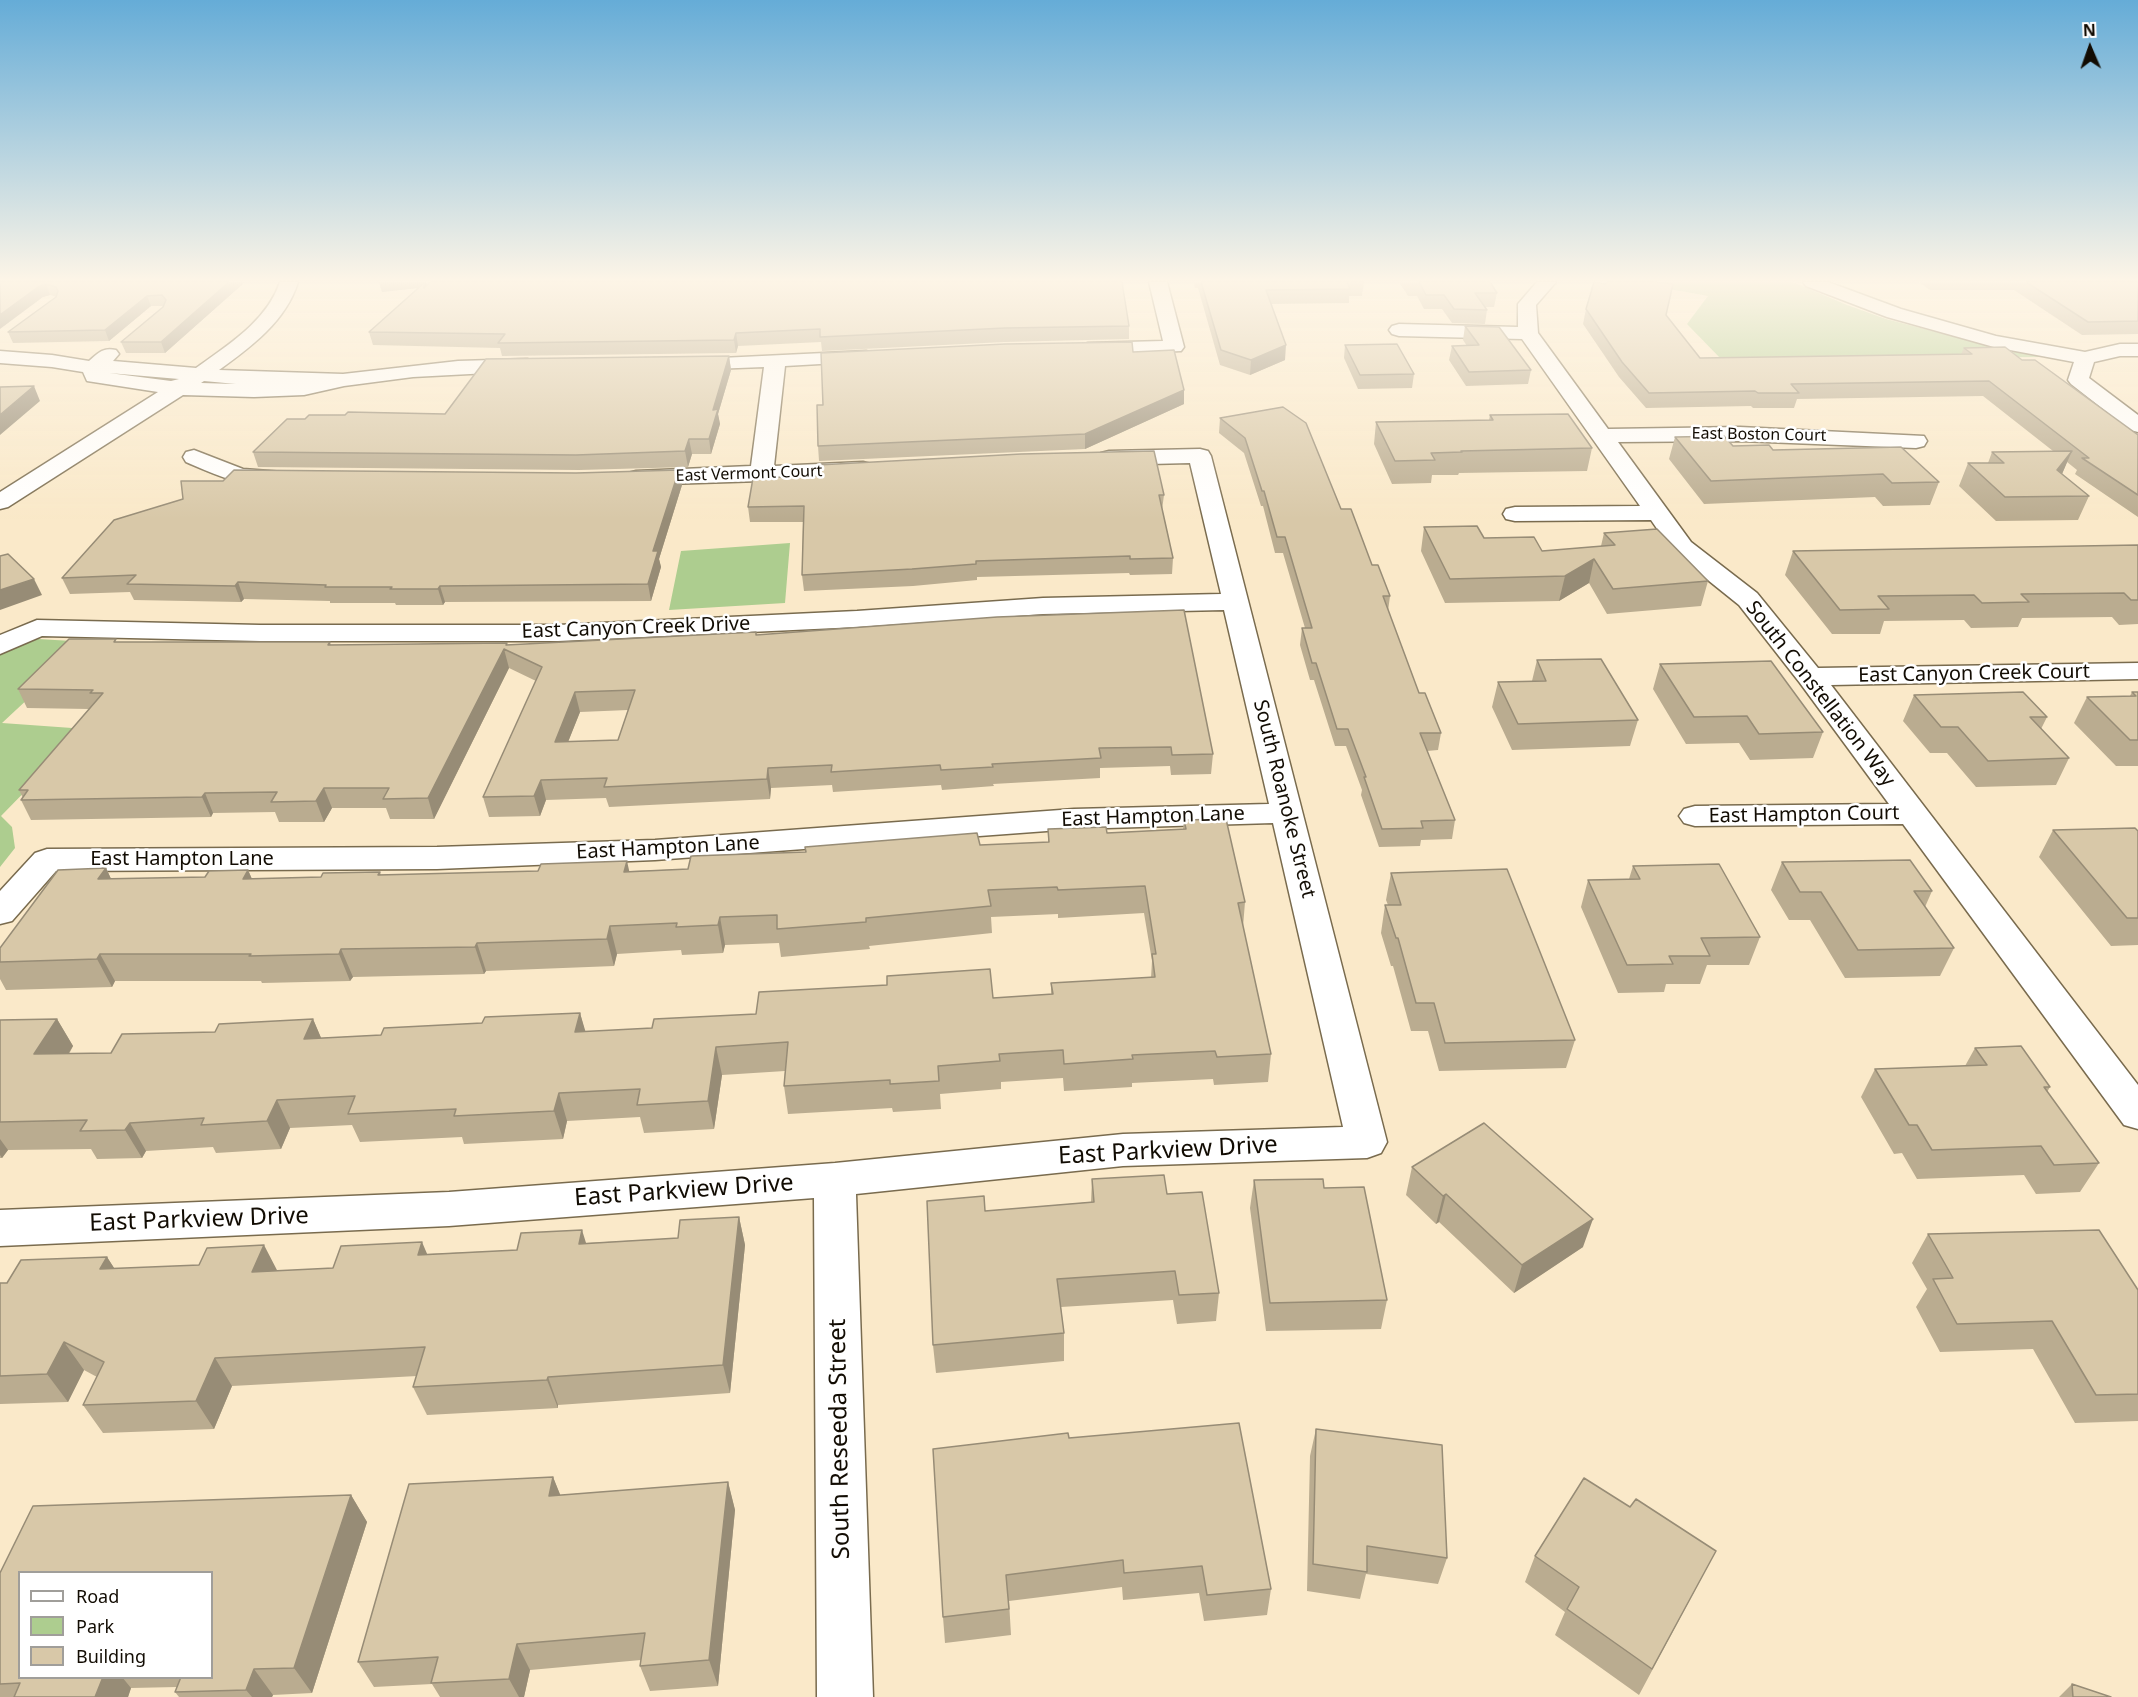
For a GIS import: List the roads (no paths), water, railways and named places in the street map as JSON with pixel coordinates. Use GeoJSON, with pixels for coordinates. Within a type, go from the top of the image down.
{"type":"FeatureCollection","features":[{"type":"Feature","properties":{"kind":"street"},"geometry":{"type":"LineString","coordinates":[[53,361],[93,368]]}},
{"type":"Feature","properties":{"kind":"street"},"geometry":{"type":"LineString","coordinates":[[93,368],[101,361]]}},
{"type":"Feature","properties":{"kind":"street"},"geometry":{"type":"LineString","coordinates":[[0,502],[190,382],[218,361]]}},
{"type":"Feature","properties":{"kind":"street"},"geometry":{"type":"LineString","coordinates":[[661,364],[768,361]]}},
{"type":"Feature","properties":{"kind":"street"},"geometry":{"type":"LineString","coordinates":[[762,474],[775,361]]}},
{"type":"Feature","properties":{"kind":"street","name":"South Constellation Way"},"geometry":{"type":"LineString","coordinates":[[1548,361],[1682,547],[1748,599],[1810,678],[2138,1114]]}},
{"type":"Feature","properties":{"kind":"street"},"geometry":{"type":"LineString","coordinates":[[2084,361],[2078,380],[2138,425]]}},
{"type":"Feature","properties":{"kind":"street"},"geometry":{"type":"LineString","coordinates":[[93,368],[94,377],[190,382],[268,391],[307,388],[342,380],[473,366],[549,365]]}},
{"type":"Feature","properties":{"kind":"street","name":"East Boston Court"},"geometry":{"type":"LineString","coordinates":[[1602,436],[1740,434],[1916,441]]}},
{"type":"Feature","properties":{"kind":"street","name":"South Roanoke Street"},"geometry":{"type":"LineString","coordinates":[[1088,458],[1200,456],[1367,1142]]}},
{"type":"Feature","properties":{"kind":"street"},"geometry":{"type":"LineString","coordinates":[[194,457],[239,476],[296,477]]}},
{"type":"Feature","properties":{"kind":"street","name":"East Vermont Court"},"geometry":{"type":"LineString","coordinates":[[614,478],[762,474],[887,467]]}},
{"type":"Feature","properties":{"kind":"street"},"geometry":{"type":"LineString","coordinates":[[1515,514],[1657,513]]}},
{"type":"Feature","properties":{"kind":"street","name":"East Canyon Creek Drive"},"geometry":{"type":"LineString","coordinates":[[0,645],[37,628],[260,633],[558,633],[857,619],[1043,606],[1236,602]]}},
{"type":"Feature","properties":{"kind":"street","name":"East Canyon Creek Court"},"geometry":{"type":"LineString","coordinates":[[1810,678],[2138,671]]}},
{"type":"Feature","properties":{"kind":"street","name":"East Hampton Lane"},"geometry":{"type":"LineString","coordinates":[[0,913],[47,860],[437,858],[655,850],[1074,819],[1287,813]]}},
{"type":"Feature","properties":{"kind":"street","name":"East Hampton Court"},"geometry":{"type":"LineString","coordinates":[[1695,816],[1913,814]]}},
{"type":"Feature","properties":{"kind":"street","name":"East Parkview Drive"},"geometry":{"type":"LineString","coordinates":[[0,1228],[449,1209],[835,1180],[1123,1150],[1367,1142]]}},
{"type":"Feature","properties":{"kind":"street","name":"South Reseeda Street"},"geometry":{"type":"LineString","coordinates":[[835,1180],[845,1697]]}}]}
